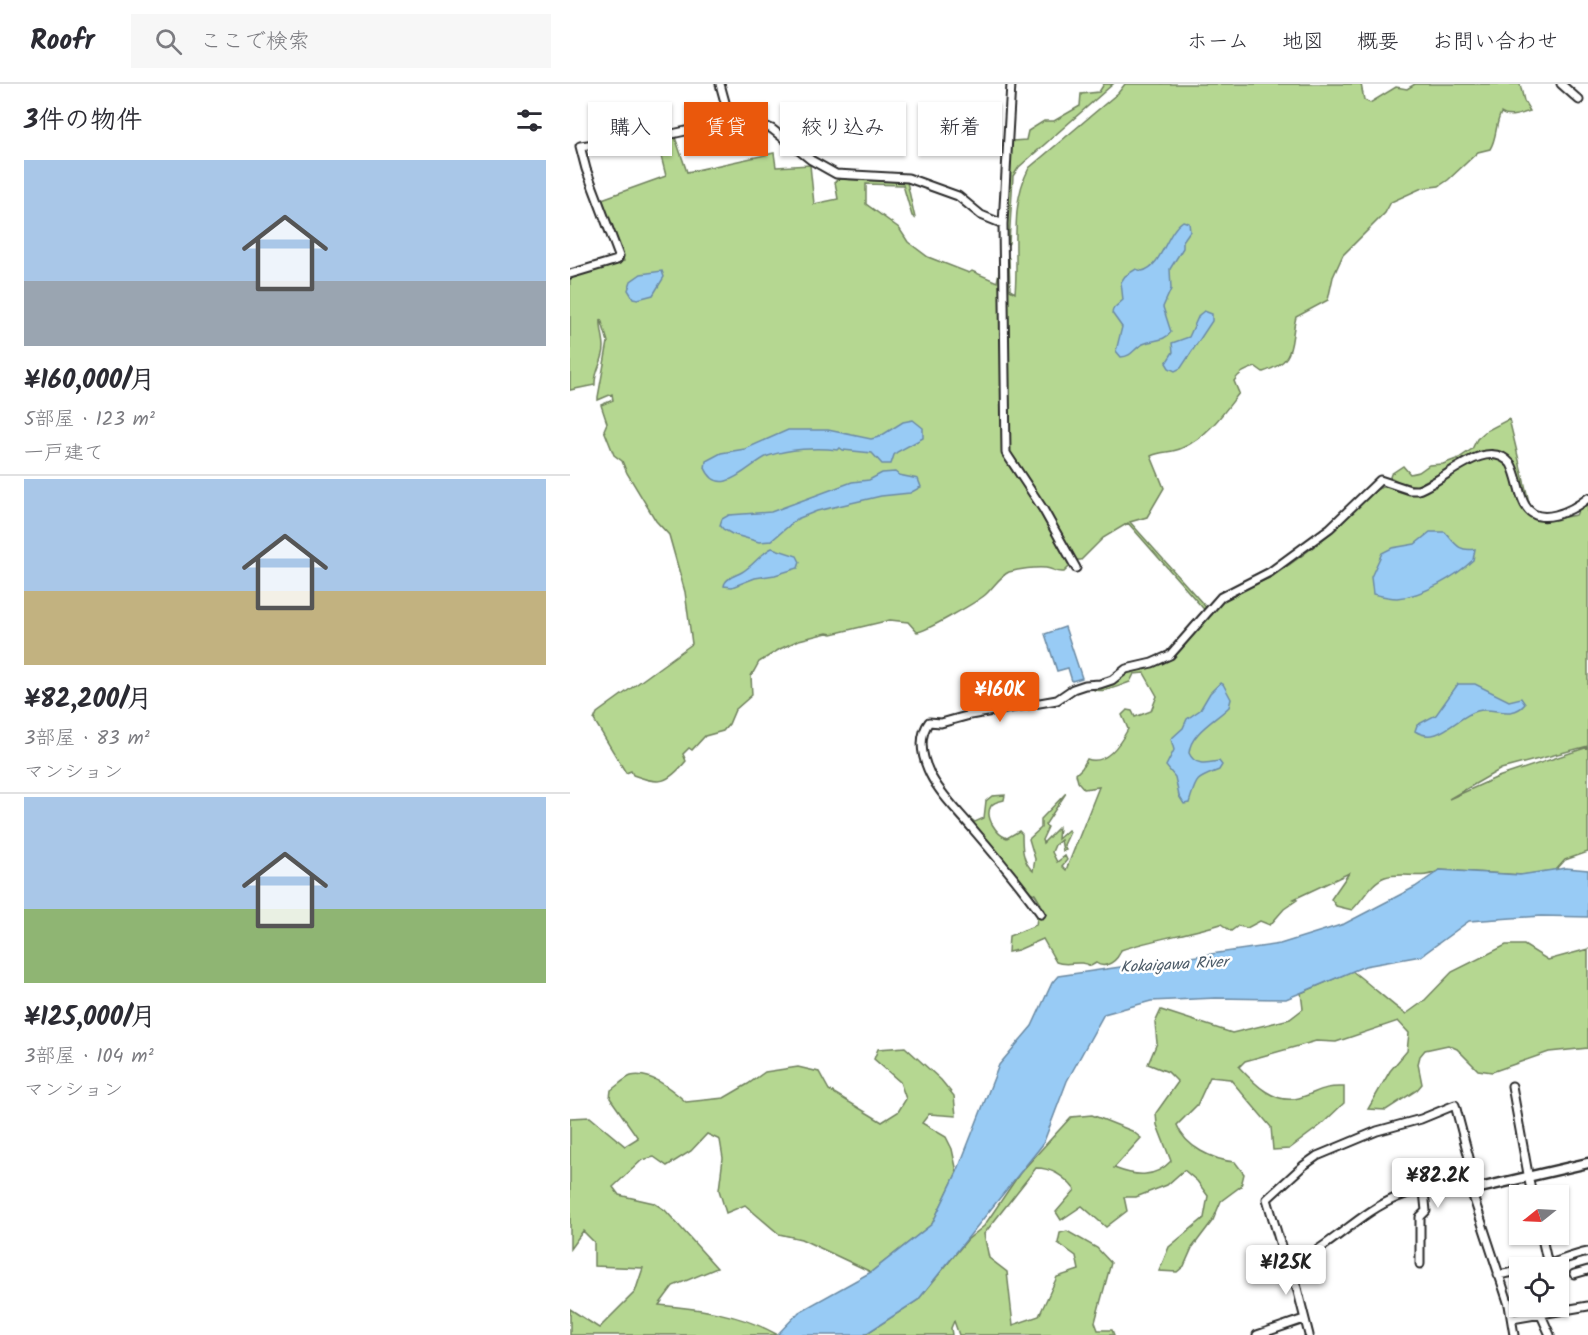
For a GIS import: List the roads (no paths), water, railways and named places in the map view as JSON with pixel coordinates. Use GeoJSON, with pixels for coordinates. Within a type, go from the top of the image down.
{"type":"FeatureCollection","features":[{"type":"Feature","properties":{"kind":"street"},"geometry":{"type":"LineString","coordinates":[[720,84],[725,102]]}},
{"type":"Feature","properties":{"kind":"street"},"geometry":{"type":"LineString","coordinates":[[1011,84],[1003,224],[1006,453],[1043,509],[1076,568]]}},
{"type":"Feature","properties":{"kind":"street"},"geometry":{"type":"LineString","coordinates":[[1561,84],[1579,100]]}},
{"type":"Feature","properties":{"kind":"street"},"geometry":{"type":"LineString","coordinates":[[768,127],[811,160],[836,174],[908,178],[958,196],[981,215],[1003,224]]}},
{"type":"Feature","properties":{"kind":"street"},"geometry":{"type":"LineString","coordinates":[[570,274],[617,260],[619,256],[586,169],[580,146],[684,132]]}},
{"type":"Feature","properties":{"kind":"street"},"geometry":{"type":"LineString","coordinates":[[1041,914],[1019,883],[947,798],[931,775],[922,743],[922,730],[929,722],[941,723],[970,715],[1057,700],[1073,688],[1100,684],[1112,680],[1126,669],[1162,660],[1170,655],[1221,597],[1270,572],[1330,528],[1380,480],[1410,490],[1418,490],[1478,456],[1495,454],[1507,459],[1511,464],[1526,507],[1534,514],[1560,514],[1570,511],[1588,498]]}},
{"type":"Feature","properties":{"kind":"street"},"geometry":{"type":"LineString","coordinates":[[1512,1086],[1530,1185]]}},
{"type":"Feature","properties":{"kind":"street"},"geometry":{"type":"LineString","coordinates":[[1309,1335],[1290,1267],[1284,1257],[1267,1200],[1303,1166],[1351,1141],[1421,1119],[1445,1107],[1455,1105],[1474,1189],[1512,1318],[1514,1335]]}},
{"type":"Feature","properties":{"kind":"street"},"geometry":{"type":"LineString","coordinates":[[1290,1267],[1374,1208],[1392,1199],[1439,1187],[1474,1189],[1588,1163]]}},
{"type":"Feature","properties":{"kind":"street"},"geometry":{"type":"LineString","coordinates":[[1420,1264],[1420,1217],[1426,1211],[1424,1191]]}},
{"type":"Feature","properties":{"kind":"street"},"geometry":{"type":"LineString","coordinates":[[1562,1257],[1588,1252]]}},
{"type":"Feature","properties":{"kind":"street"},"geometry":{"type":"LineString","coordinates":[[1574,1274],[1588,1270]]}},
{"type":"Feature","properties":{"kind":"street"},"geometry":{"type":"LineString","coordinates":[[1498,1275],[1509,1273]]}},
{"type":"Feature","properties":{"kind":"street"},"geometry":{"type":"LineString","coordinates":[[1569,1310],[1588,1306]]}},
{"type":"Feature","properties":{"kind":"street"},"geometry":{"type":"LineString","coordinates":[[1512,1318],[1521,1317]]}},
{"type":"Feature","properties":{"kind":"street"},"geometry":{"type":"LineString","coordinates":[[1541,1317],[1550,1335]]}},
{"type":"Feature","properties":{"kind":"street"},"geometry":{"type":"LineString","coordinates":[[1257,1335],[1304,1319]]}},
{"type":"Feature","properties":{"kind":"water"},"geometry":{"type":"Polygon","coordinates":[[[1183,221],[1189,223],[1190,231],[1170,269],[1171,289],[1163,307],[1171,332],[1162,339],[1143,344],[1128,356],[1121,357],[1116,351],[1122,327],[1112,313],[1113,309],[1123,300],[1121,282],[1125,276],[1136,269],[1142,271],[1155,263],[1172,233],[1183,221]]]}},
{"type":"Feature","properties":{"kind":"water"},"geometry":{"type":"Polygon","coordinates":[[[662,271],[664,277],[653,295],[633,298],[628,290],[631,281],[641,274],[662,271]]]}},
{"type":"Feature","properties":{"kind":"water"},"geometry":{"type":"Polygon","coordinates":[[[1204,311],[1212,314],[1212,321],[1181,368],[1175,371],[1169,368],[1166,363],[1173,352],[1172,343],[1189,337],[1199,315],[1204,311]]]}},
{"type":"Feature","properties":{"kind":"water"},"geometry":{"type":"Polygon","coordinates":[[[913,420],[923,428],[923,438],[897,452],[891,464],[882,464],[872,453],[840,448],[838,450],[803,449],[768,456],[727,481],[719,481],[711,477],[705,468],[706,461],[721,453],[745,449],[788,430],[828,430],[871,439],[879,437],[903,422],[913,420]]]}},
{"type":"Feature","properties":{"kind":"water"},"geometry":{"type":"Polygon","coordinates":[[[895,472],[918,479],[921,487],[910,493],[881,496],[817,511],[797,519],[771,541],[759,542],[732,534],[720,525],[722,519],[729,515],[771,512],[852,482],[869,480],[882,473],[895,472]]]}},
{"type":"Feature","properties":{"kind":"water"},"geometry":{"type":"Polygon","coordinates":[[[1430,532],[1445,532],[1461,548],[1475,549],[1473,560],[1448,579],[1417,594],[1397,598],[1373,594],[1371,577],[1382,553],[1392,548],[1415,544],[1430,532]]]}},
{"type":"Feature","properties":{"kind":"water"},"geometry":{"type":"Polygon","coordinates":[[[772,548],[797,556],[800,562],[798,568],[755,578],[732,587],[724,586],[728,579],[746,569],[772,548]]]}},
{"type":"Feature","properties":{"kind":"water"},"geometry":{"type":"Polygon","coordinates":[[[1065,627],[1082,678],[1072,681],[1068,668],[1057,671],[1045,634],[1065,627]]]}},
{"type":"Feature","properties":{"kind":"water"},"geometry":{"type":"Polygon","coordinates":[[[1220,683],[1223,684],[1231,699],[1229,707],[1204,727],[1194,739],[1189,753],[1198,762],[1219,761],[1222,765],[1219,770],[1198,781],[1189,803],[1184,804],[1179,796],[1175,777],[1166,766],[1174,750],[1171,739],[1183,728],[1187,719],[1200,710],[1210,693],[1220,683]]]}},
{"type":"Feature","properties":{"kind":"water"},"geometry":{"type":"Polygon","coordinates":[[[1458,684],[1475,684],[1509,701],[1521,698],[1525,704],[1520,709],[1508,712],[1477,711],[1447,729],[1431,735],[1423,735],[1415,731],[1417,725],[1436,715],[1458,684]]]}},
{"type":"Feature","properties":{"kind":"water","name":"Kokaigawa River"},"geometry":{"type":"Polygon","coordinates":[[[1566,868],[1588,870],[1588,917],[1541,916],[1469,921],[1421,956],[1365,966],[1286,999],[1216,998],[1151,1001],[1104,1014],[1067,1081],[1043,1144],[918,1300],[864,1335],[777,1335],[799,1312],[871,1272],[932,1224],[957,1172],[999,1065],[1032,1026],[1052,983],[1058,976],[1280,944],[1344,924],[1415,887],[1440,870],[1520,875],[1566,868]]]}}]}
